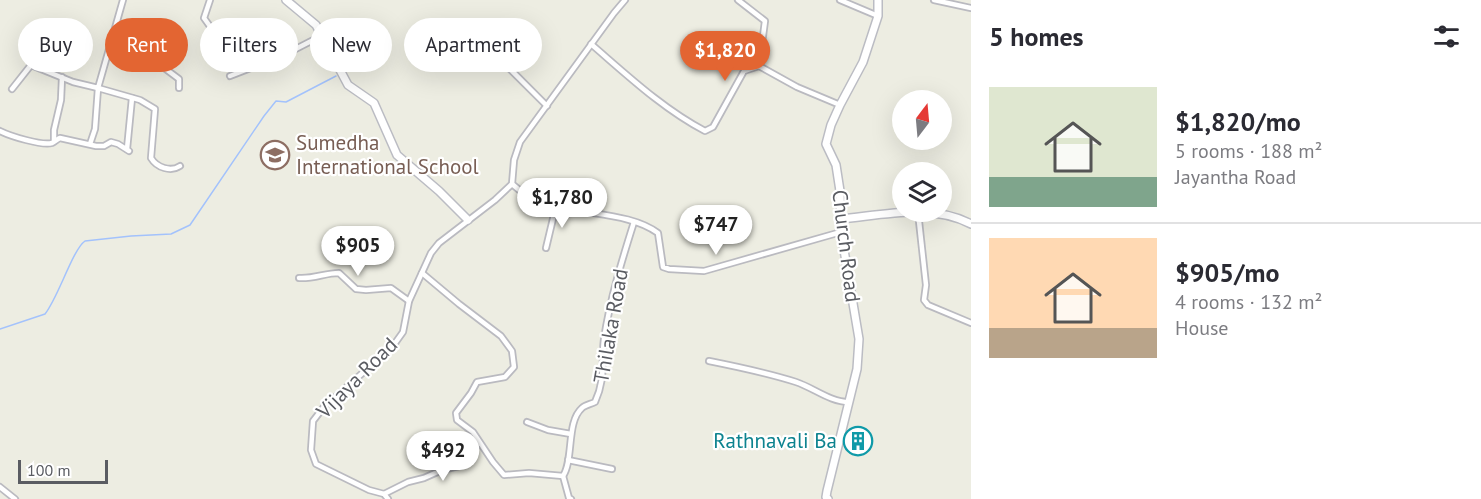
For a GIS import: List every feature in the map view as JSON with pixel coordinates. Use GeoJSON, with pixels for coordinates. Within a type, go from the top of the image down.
{"type":"FeatureCollection","features":[{"type":"Feature","properties":{"kind":"street"},"geometry":{"type":"LineString","coordinates":[[118,18],[123,0]]}},
{"type":"Feature","properties":{"kind":"street"},"geometry":{"type":"LineString","coordinates":[[204,18],[210,0]]}},
{"type":"Feature","properties":{"kind":"street"},"geometry":{"type":"LineString","coordinates":[[286,0],[310,20]]}},
{"type":"Feature","properties":{"kind":"street"},"geometry":{"type":"LineString","coordinates":[[625,0],[520,142],[514,160],[512,184],[520,191],[556,206],[581,213],[634,222],[651,228],[658,233],[663,267],[704,271],[841,232]]}},
{"type":"Feature","properties":{"kind":"street"},"geometry":{"type":"LineString","coordinates":[[738,0],[765,21],[759,66]]}},
{"type":"Feature","properties":{"kind":"street"},"geometry":{"type":"LineString","coordinates":[[840,0],[878,16]]}},
{"type":"Feature","properties":{"kind":"street","name":"Church Road"},"geometry":{"type":"LineString","coordinates":[[828,499],[827,490],[857,369],[859,339],[841,232],[840,191],[836,165],[826,144],[831,125],[862,62],[878,16],[878,0]]}},
{"type":"Feature","properties":{"kind":"street"},"geometry":{"type":"LineString","coordinates":[[934,0],[971,8]]}},
{"type":"Feature","properties":{"kind":"street"},"geometry":{"type":"LineString","coordinates":[[591,44],[644,89],[688,122],[705,130],[712,127],[744,71],[759,66],[796,87],[840,105]]}},
{"type":"Feature","properties":{"kind":"street"},"geometry":{"type":"LineString","coordinates":[[12,89],[29,65],[132,98],[155,109],[150,150],[155,164],[160,168],[175,169],[180,166]]}},
{"type":"Feature","properties":{"kind":"street"},"geometry":{"type":"LineString","coordinates":[[90,144],[95,129],[98,88],[105,65]]}},
{"type":"Feature","properties":{"kind":"street"},"geometry":{"type":"LineString","coordinates":[[171,72],[179,79],[179,88]]}},
{"type":"Feature","properties":{"kind":"street"},"geometry":{"type":"LineString","coordinates":[[230,76],[238,72]]}},
{"type":"Feature","properties":{"kind":"street"},"geometry":{"type":"LineString","coordinates":[[341,72],[348,85],[370,98],[374,103],[397,155],[439,191],[468,220]]}},
{"type":"Feature","properties":{"kind":"street"},"geometry":{"type":"LineString","coordinates":[[514,72],[547,105]]}},
{"type":"Feature","properties":{"kind":"street"},"geometry":{"type":"LineString","coordinates":[[54,141],[63,77]]}},
{"type":"Feature","properties":{"kind":"street"},"geometry":{"type":"LineString","coordinates":[[0,131],[24,141],[51,143],[60,138],[101,146],[111,142],[128,150],[132,98]]}},
{"type":"Feature","properties":{"kind":"street","name":"Vijaya Road"},"geometry":{"type":"LineString","coordinates":[[384,494],[369,490],[316,464],[311,450],[313,421],[323,408],[393,346],[403,332],[409,302],[431,253],[439,243],[512,184]]}},
{"type":"Feature","properties":{"kind":"street"},"geometry":{"type":"LineString","coordinates":[[546,248],[556,206]]}},
{"type":"Feature","properties":{"kind":"street"},"geometry":{"type":"LineString","coordinates":[[840,219],[892,214]]}},
{"type":"Feature","properties":{"kind":"street"},"geometry":{"type":"LineString","coordinates":[[952,216],[971,224]]}},
{"type":"Feature","properties":{"kind":"street","name":"Thilaka Road"},"geometry":{"type":"LineString","coordinates":[[563,475],[567,470],[572,434],[581,408],[595,402],[601,388],[608,318],[634,222]]}},
{"type":"Feature","properties":{"kind":"street"},"geometry":{"type":"LineString","coordinates":[[919,222],[926,285],[924,300],[928,306],[971,323]]}},
{"type":"Feature","properties":{"kind":"street"},"geometry":{"type":"LineString","coordinates":[[299,278],[309,279],[329,273],[339,273],[356,289],[391,288],[409,302]]}},
{"type":"Feature","properties":{"kind":"street"},"geometry":{"type":"LineString","coordinates":[[423,273],[501,336],[512,351],[514,367],[505,377],[477,382],[456,413],[457,420],[473,432],[504,475],[563,475],[571,499]]}},
{"type":"Feature","properties":{"kind":"street"},"geometry":{"type":"LineString","coordinates":[[709,361],[800,383],[838,401],[849,402]]}},
{"type":"Feature","properties":{"kind":"street"},"geometry":{"type":"LineString","coordinates":[[527,422],[548,430],[572,434]]}},
{"type":"Feature","properties":{"kind":"street"},"geometry":{"type":"LineString","coordinates":[[388,499],[384,494],[408,482],[459,466],[480,443]]}},
{"type":"Feature","properties":{"kind":"street"},"geometry":{"type":"LineString","coordinates":[[568,460],[612,469]]}},
{"type":"Feature","properties":{"kind":"street"},"geometry":{"type":"LineString","coordinates":[[0,487],[15,499]]}},
{"type":"Feature","properties":{"kind":"waterway"},"geometry":{"type":"LineString","coordinates":[[0,329],[45,314],[80,246],[85,241],[171,234],[190,225],[276,101],[286,102],[336,76]]}},
{"type":"Feature","properties":{"kind":"place","name":"Sumedha International School"},"geometry":{"type":"Point","coordinates":[275,155]}},
{"type":"Feature","properties":{"kind":"place","name":"Rathnavali Ba"},"geometry":{"type":"Point","coordinates":[858,441]}}]}
